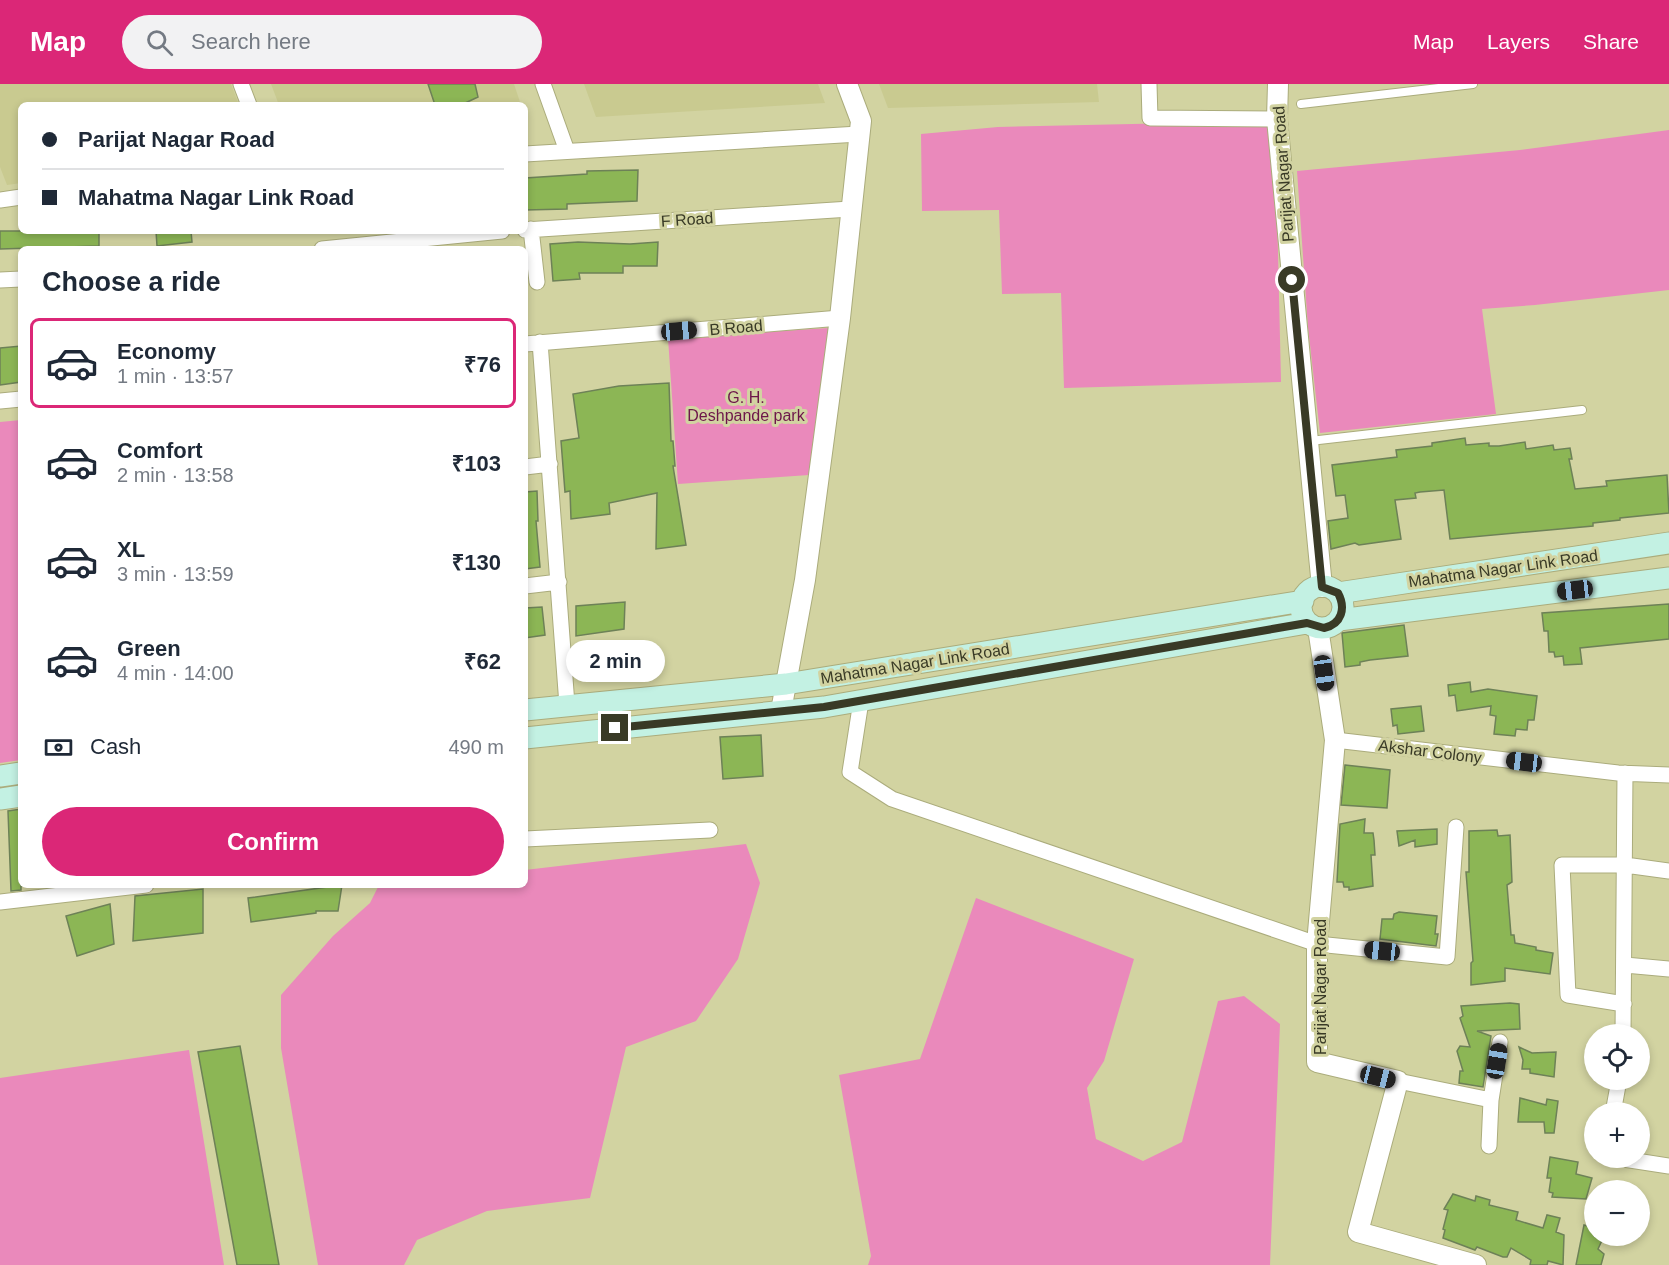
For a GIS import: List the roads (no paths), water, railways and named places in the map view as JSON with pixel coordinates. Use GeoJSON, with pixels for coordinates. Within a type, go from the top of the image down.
{"type":"FeatureCollection","features":[{"type":"Feature","properties":{"kind":"main road","name":"Mahatma Nagar Link Road"},"geometry":{"type":"LineString","coordinates":[[1330,590],[1669,543]]}},
{"type":"Feature","properties":{"kind":"main road","name":"Mahatma Nagar Link Road"},"geometry":{"type":"LineString","coordinates":[[1339,620],[1669,578]]}},
{"type":"Feature","properties":{"kind":"main road"},"geometry":{"type":"LineString","coordinates":[[1330,590],[1343,606],[1339,620],[1330,627],[1313,625],[1302,612],[1303,601],[1310,591],[1330,590]]}},
{"type":"Feature","properties":{"kind":"main road","name":"Mahatma Nagar Link Road"},"geometry":{"type":"LineString","coordinates":[[528,710],[786,684],[1303,601]]}},
{"type":"Feature","properties":{"kind":"main road","name":"Mahatma Nagar Link Road"},"geometry":{"type":"LineString","coordinates":[[528,738],[861,701],[1313,625]]}},
{"type":"Feature","properties":{"kind":"main road"},"geometry":{"type":"LineString","coordinates":[[0,776],[18,773]]}},
{"type":"Feature","properties":{"kind":"main road"},"geometry":{"type":"LineString","coordinates":[[0,799],[18,796]]}},
{"type":"Feature","properties":{"kind":"street"},"geometry":{"type":"LineString","coordinates":[[241,84],[248,102]]}},
{"type":"Feature","properties":{"kind":"street"},"geometry":{"type":"LineString","coordinates":[[543,84],[567,151]]}},
{"type":"Feature","properties":{"kind":"street"},"geometry":{"type":"LineString","coordinates":[[781,711],[805,580],[840,318],[861,121],[846,84]]}},
{"type":"Feature","properties":{"kind":"street"},"geometry":{"type":"LineString","coordinates":[[1149,84],[1150,118],[1277,119]]}},
{"type":"Feature","properties":{"kind":"street","name":"Parijat Nagar Road"},"geometry":{"type":"LineString","coordinates":[[1278,84],[1277,119],[1307,442],[1330,590]]}},
{"type":"Feature","properties":{"kind":"street"},"geometry":{"type":"LineString","coordinates":[[528,154],[859,134]]}},
{"type":"Feature","properties":{"kind":"street"},"geometry":{"type":"LineString","coordinates":[[0,200],[18,197]]}},
{"type":"Feature","properties":{"kind":"street","name":"F Road"},"geometry":{"type":"LineString","coordinates":[[528,229],[850,209]]}},
{"type":"Feature","properties":{"kind":"street"},"geometry":{"type":"LineString","coordinates":[[528,229],[537,282]]}},
{"type":"Feature","properties":{"kind":"street"},"geometry":{"type":"LineString","coordinates":[[352,246],[472,234]]}},
{"type":"Feature","properties":{"kind":"street"},"geometry":{"type":"LineString","coordinates":[[0,280],[18,279]]}},
{"type":"Feature","properties":{"kind":"street","name":"B Road"},"geometry":{"type":"LineString","coordinates":[[533,343],[840,318]]}},
{"type":"Feature","properties":{"kind":"street"},"geometry":{"type":"LineString","coordinates":[[533,343],[550,464],[567,705]]}},
{"type":"Feature","properties":{"kind":"street"},"geometry":{"type":"LineString","coordinates":[[0,401],[18,399]]}},
{"type":"Feature","properties":{"kind":"street"},"geometry":{"type":"LineString","coordinates":[[528,466],[550,464]]}},
{"type":"Feature","properties":{"kind":"street"},"geometry":{"type":"LineString","coordinates":[[528,586],[560,582]]}},
{"type":"Feature","properties":{"kind":"street","name":"Parijat Nagar Road"},"geometry":{"type":"LineString","coordinates":[[1313,625],[1335,740],[1317,944],[1317,1062],[1398,1082]]}},
{"type":"Feature","properties":{"kind":"street"},"geometry":{"type":"LineString","coordinates":[[861,701],[850,772],[892,799],[1317,944],[1447,957],[1456,826]]}},
{"type":"Feature","properties":{"kind":"street","name":"Akshar Colony"},"geometry":{"type":"LineString","coordinates":[[1335,740],[1625,773],[1669,775]]}},
{"type":"Feature","properties":{"kind":"street"},"geometry":{"type":"LineString","coordinates":[[1623,1024],[1625,773]]}},
{"type":"Feature","properties":{"kind":"street"},"geometry":{"type":"LineString","coordinates":[[528,838],[710,830]]}},
{"type":"Feature","properties":{"kind":"street"},"geometry":{"type":"LineString","coordinates":[[1624,1004],[1568,995],[1562,865],[1625,865],[1669,871]]}},
{"type":"Feature","properties":{"kind":"street"},"geometry":{"type":"LineString","coordinates":[[1,899],[115,888]]}},
{"type":"Feature","properties":{"kind":"street"},"geometry":{"type":"LineString","coordinates":[[1625,965],[1669,969]]}},
{"type":"Feature","properties":{"kind":"street"},"geometry":{"type":"LineString","coordinates":[[1489,1146],[1491,1100],[1500,1042]]}},
{"type":"Feature","properties":{"kind":"street"},"geometry":{"type":"LineString","coordinates":[[1476,1265],[1358,1232],[1398,1082],[1491,1100]]}},
{"type":"Feature","properties":{"kind":"street"},"geometry":{"type":"LineString","coordinates":[[1650,1163],[1669,1166]]}},
{"type":"Feature","properties":{"kind":"lane"},"geometry":{"type":"LineString","coordinates":[[1300,104],[1473,84]]}},
{"type":"Feature","properties":{"kind":"lane"},"geometry":{"type":"LineString","coordinates":[[1307,442],[1582,410]]}},
{"type":"Feature","properties":{"kind":"park label","name":"G. H. Deshpande park"},"geometry":{"type":"Point","coordinates":[746,406]}}]}
